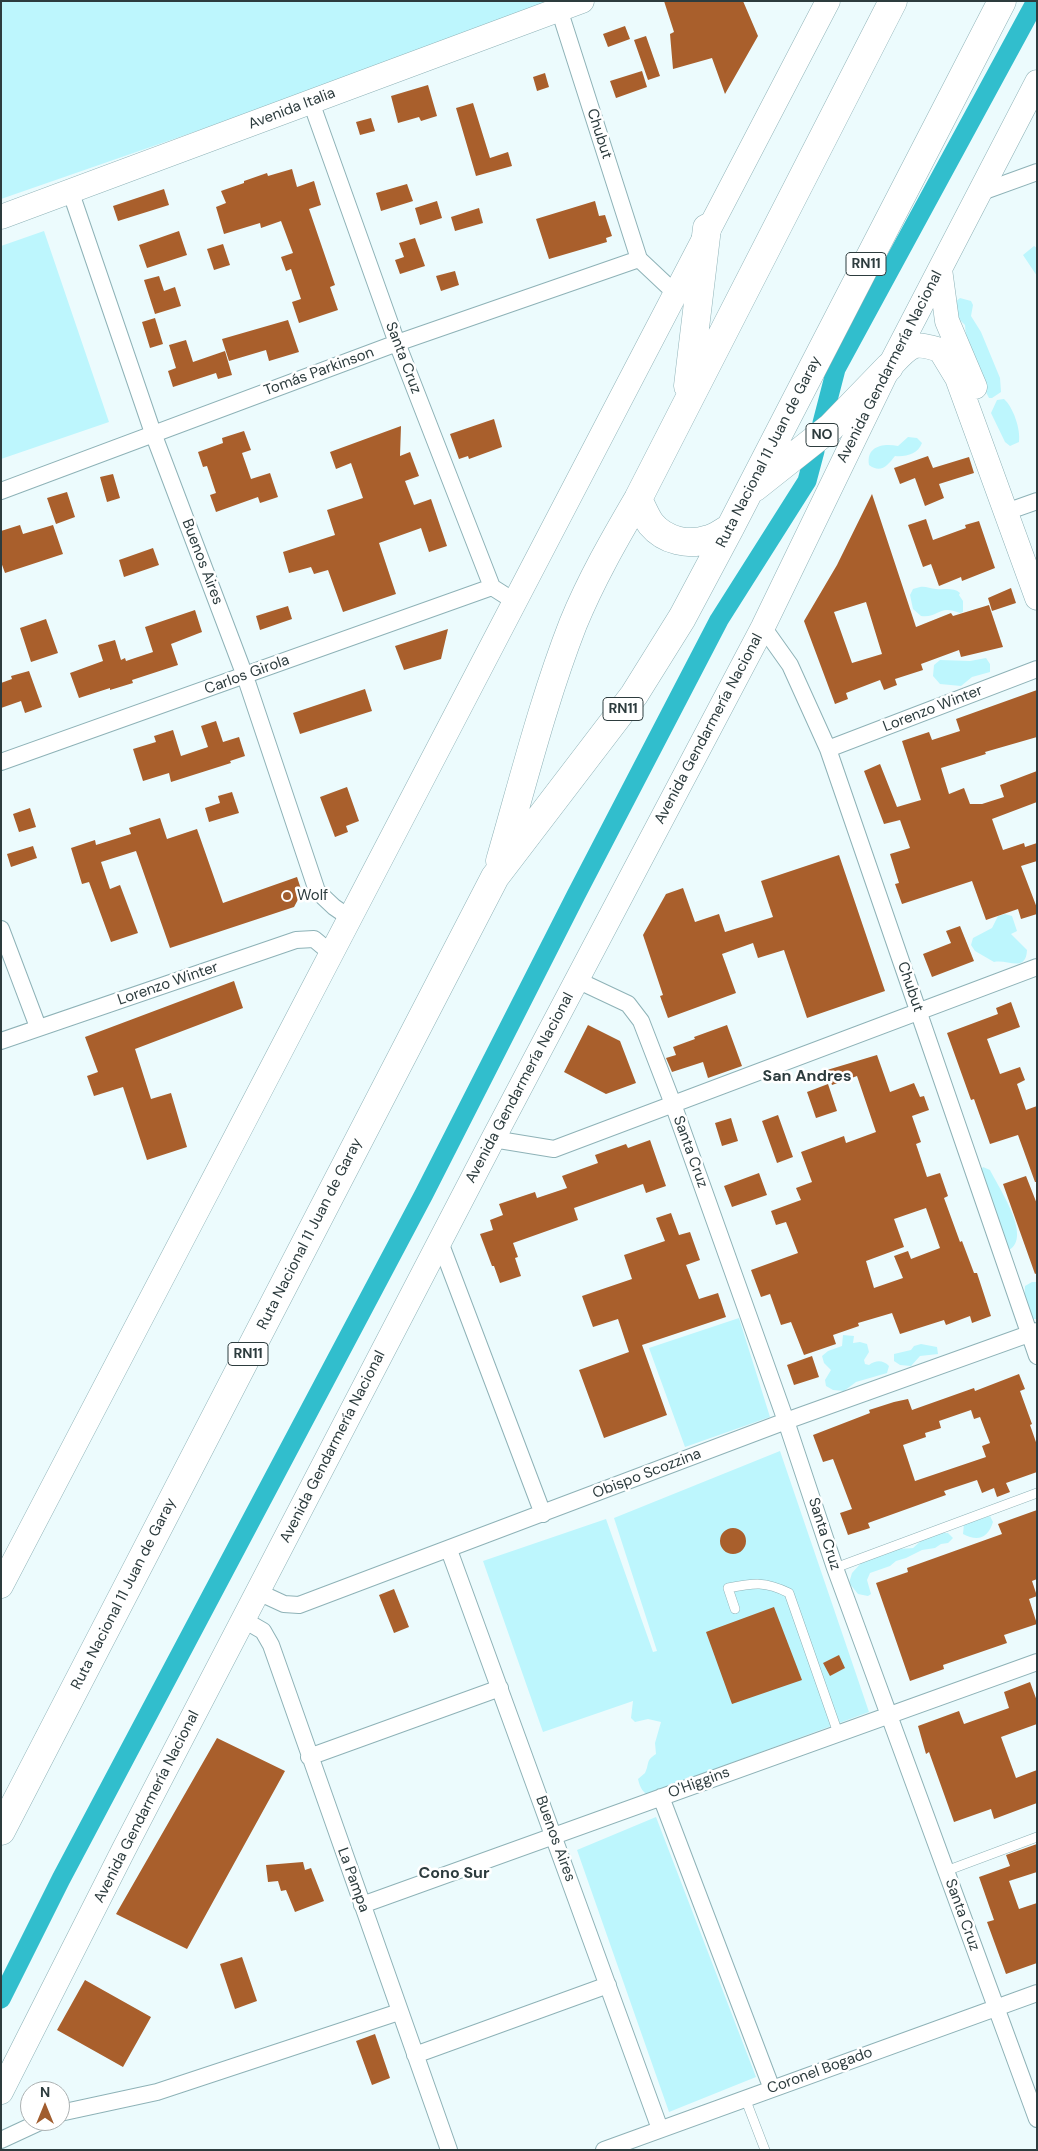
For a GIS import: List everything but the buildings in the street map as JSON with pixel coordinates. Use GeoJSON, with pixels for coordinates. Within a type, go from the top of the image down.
{"type":"FeatureCollection","features":[{"type":"Feature","properties":{"kind":"highway","name":"Ruta Nacional 11 Juan de Garay"},"geometry":{"type":"LineString","coordinates":[[495,878],[548,696],[574,624],[603,558],[638,499],[893,1]]}},
{"type":"Feature","properties":{"kind":"highway","name":"Ruta Nacional 11 Juan de Garay"},"geometry":{"type":"LineString","coordinates":[[1,1831],[495,878],[634,695],[682,618],[1002,1]]}},
{"type":"Feature","properties":{"kind":"highway"},"geometry":{"type":"LineString","coordinates":[[685,404],[707,228]]}},
{"type":"Feature","properties":{"kind":"highway","name":"NO"},"geometry":{"type":"LineString","coordinates":[[746,494],[831,428],[888,368]]}},
{"type":"Feature","properties":{"kind":"highway"},"geometry":{"type":"LineString","coordinates":[[638,499],[651,523],[662,534],[676,540],[693,542],[710,539],[730,528]]}},
{"type":"Feature","properties":{"kind":"main road","name":"Avenida Italia"},"geometry":{"type":"LineString","coordinates":[[1,217],[71,193],[582,1]]}},
{"type":"Feature","properties":{"kind":"main road"},"geometry":{"type":"LineString","coordinates":[[1,1586],[332,954],[673,291],[824,4]]}},
{"type":"Feature","properties":{"kind":"main road","name":"Avenida Gendarmería Nacional"},"geometry":{"type":"LineString","coordinates":[[1,2092],[120,1858],[493,1139],[763,627],[888,368],[1037,82]]}},
{"type":"Feature","properties":{"kind":"main road"},"geometry":{"type":"LineString","coordinates":[[940,269],[947,321],[967,364],[1037,552]]}},
{"type":"Feature","properties":{"kind":"main road"},"geometry":{"type":"LineString","coordinates":[[888,368],[909,347],[924,345],[940,350],[957,378],[1021,507],[1037,598]]}},
{"type":"Feature","properties":{"kind":"street","name":"Chubut"},"geometry":{"type":"LineString","coordinates":[[559,9],[639,260]]}},
{"type":"Feature","properties":{"kind":"street","name":"Santa Cruz"},"geometry":{"type":"LineString","coordinates":[[311,102],[396,343],[492,587]]}},
{"type":"Feature","properties":{"kind":"street"},"geometry":{"type":"LineString","coordinates":[[979,193],[1037,172]]}},
{"type":"Feature","properties":{"kind":"street","name":"Buenos Aires"},"geometry":{"type":"LineString","coordinates":[[71,193],[153,433],[245,676],[317,891],[334,907],[350,918]]}},
{"type":"Feature","properties":{"kind":"street"},"geometry":{"type":"LineString","coordinates":[[639,260],[673,291]]}},
{"type":"Feature","properties":{"kind":"street","name":"Tomás Parkinson"},"geometry":{"type":"LineString","coordinates":[[1,491],[396,343],[639,260]]}},
{"type":"Feature","properties":{"kind":"street"},"geometry":{"type":"LineString","coordinates":[[492,587],[514,601]]}},
{"type":"Feature","properties":{"kind":"street","name":"Carlos Girola"},"geometry":{"type":"LineString","coordinates":[[1,762],[492,587]]}},
{"type":"Feature","properties":{"kind":"street","name":"Chubut"},"geometry":{"type":"LineString","coordinates":[[763,627],[790,665],[828,749],[918,1012],[1033,1333],[1037,1356]]}},
{"type":"Feature","properties":{"kind":"street","name":"Lorenzo Winter"},"geometry":{"type":"LineString","coordinates":[[828,749],[1037,669]]}},
{"type":"Feature","properties":{"kind":"street"},"geometry":{"type":"LineString","coordinates":[[1,929],[38,1027]]}},
{"type":"Feature","properties":{"kind":"street","name":"Lorenzo Winter"},"geometry":{"type":"LineString","coordinates":[[1,1041],[296,940],[314,940],[332,954]]}},
{"type":"Feature","properties":{"kind":"street"},"geometry":{"type":"LineString","coordinates":[[493,1139],[554,1149],[1037,967]]}},
{"type":"Feature","properties":{"kind":"street","name":"Santa Cruz"},"geometry":{"type":"LineString","coordinates":[[577,980],[628,1004],[641,1021],[673,1104],[786,1421],[835,1568],[888,1715],[1037,2119]]}},
{"type":"Feature","properties":{"kind":"street"},"geometry":{"type":"LineString","coordinates":[[440,1242],[543,1514]]}},
{"type":"Feature","properties":{"kind":"street","name":"Obispo Scozzina"},"geometry":{"type":"LineString","coordinates":[[258,1592],[284,1604],[299,1605],[449,1550],[786,1421],[1033,1333]]}},
{"type":"Feature","properties":{"kind":"street","name":"Buenos Aires"},"geometry":{"type":"LineString","coordinates":[[449,1550],[660,2130]]}},
{"type":"Feature","properties":{"kind":"street","name":"La Pampa"},"geometry":{"type":"LineString","coordinates":[[244,1620],[263,1631],[271,1645],[449,2150]]}},
{"type":"Feature","properties":{"kind":"street","name":"O'Higgins"},"geometry":{"type":"LineString","coordinates":[[362,1905],[1037,1662]]}},
{"type":"Feature","properties":{"kind":"street"},"geometry":{"type":"LineString","coordinates":[[309,1757],[500,1688]]}},
{"type":"Feature","properties":{"kind":"street"},"geometry":{"type":"LineString","coordinates":[[661,1797],[772,2089]]}},
{"type":"Feature","properties":{"kind":"street"},"geometry":{"type":"LineString","coordinates":[[415,2055],[608,1985]]}},
{"type":"Feature","properties":{"kind":"street","name":"Coronel Bogado"},"geometry":{"type":"LineString","coordinates":[[604,2150],[1037,1993]]}},
{"type":"Feature","properties":{"kind":"street"},"geometry":{"type":"LineString","coordinates":[[70,2111],[157,2092],[399,2012]]}},
{"type":"Feature","properties":{"kind":"street"},"geometry":{"type":"LineString","coordinates":[[1,2140],[20,2131]]}},
{"type":"Feature","properties":{"kind":"lane"},"geometry":{"type":"LineString","coordinates":[[835,1568],[1037,1493]]}},
{"type":"Feature","properties":{"kind":"lane"},"geometry":{"type":"LineString","coordinates":[[735,1609],[728,1588],[758,1583],[774,1586],[789,1593],[838,1734]]}},
{"type":"Feature","properties":{"kind":"lane"},"geometry":{"type":"LineString","coordinates":[[946,1871],[1037,1837]]}},
{"type":"Feature","properties":{"kind":"lane"},"geometry":{"type":"LineString","coordinates":[[745,2098],[765,2150]]}},
{"type":"Feature","properties":{"kind":"shaded area"},"geometry":{"type":"Polygon","coordinates":[[[1,1],[571,1],[1,199],[1,1]]]}},
{"type":"Feature","properties":{"kind":"shaded area"},"geometry":{"type":"Polygon","coordinates":[[[44,231],[109,422],[1,459],[1,246],[44,231]]]}},
{"type":"Feature","properties":{"kind":"shaded area"},"geometry":{"type":"Polygon","coordinates":[[[1034,246],[1037,248],[1037,276],[1023,255],[1034,246]]]}},
{"type":"Feature","properties":{"kind":"shaded area"},"geometry":{"type":"Polygon","coordinates":[[[960,298],[971,301],[973,305],[971,316],[981,332],[1000,378],[1001,392],[992,398],[989,398],[973,363],[967,344],[965,325],[953,313],[954,303],[960,298]]]}},
{"type":"Feature","properties":{"kind":"shaded area"},"geometry":{"type":"Polygon","coordinates":[[[1004,399],[1013,413],[1019,431],[1019,442],[1010,446],[1005,442],[991,413],[997,400],[1004,399]]]}},
{"type":"Feature","properties":{"kind":"shaded area"},"geometry":{"type":"Polygon","coordinates":[[[908,437],[917,438],[922,443],[918,450],[907,455],[895,456],[887,465],[881,468],[873,468],[869,465],[870,454],[877,447],[887,445],[898,446],[908,437]]]}},
{"type":"Feature","properties":{"kind":"shaded area"},"geometry":{"type":"Polygon","coordinates":[[[920,587],[957,591],[960,593],[959,595],[963,601],[963,612],[947,610],[921,616],[913,609],[910,595],[913,589],[920,587]]]}},
{"type":"Feature","properties":{"kind":"shaded area"},"geometry":{"type":"Polygon","coordinates":[[[986,658],[990,664],[990,672],[972,677],[961,686],[940,684],[933,676],[934,665],[940,660],[970,661],[986,658]]]}},
{"type":"Feature","properties":{"kind":"shaded area"},"geometry":{"type":"Polygon","coordinates":[[[1005,914],[1012,916],[1017,931],[1011,934],[1027,950],[1026,957],[1020,963],[994,962],[975,951],[971,945],[973,938],[992,928],[998,916],[1005,914]]]}},
{"type":"Feature","properties":{"kind":"shaded area"},"geometry":{"type":"Polygon","coordinates":[[[983,1167],[990,1170],[1006,1199],[1016,1223],[1017,1234],[1015,1244],[1009,1250],[979,1173],[983,1167]]]}},
{"type":"Feature","properties":{"kind":"shaded area"},"geometry":{"type":"Polygon","coordinates":[[[1032,1282],[1037,1282],[1037,1319],[1033,1319],[1030,1315],[1025,1299],[1025,1286],[1032,1282]]]}},
{"type":"Feature","properties":{"kind":"shaded area"},"geometry":{"type":"Polygon","coordinates":[[[739,1318],[770,1417],[685,1447],[649,1348],[739,1318]]]}},
{"type":"Feature","properties":{"kind":"shaded area"},"geometry":{"type":"Polygon","coordinates":[[[843,1335],[854,1336],[853,1343],[867,1344],[869,1352],[864,1360],[865,1364],[882,1362],[889,1366],[887,1373],[856,1382],[844,1391],[833,1390],[826,1386],[825,1380],[831,1370],[824,1363],[822,1356],[828,1351],[842,1346],[843,1335]]]}},
{"type":"Feature","properties":{"kind":"shaded area"},"geometry":{"type":"Polygon","coordinates":[[[921,1344],[937,1347],[938,1354],[920,1356],[911,1366],[900,1365],[894,1361],[894,1354],[911,1350],[914,1346],[921,1344]]]}},
{"type":"Feature","properties":{"kind":"shaded area"},"geometry":{"type":"Polygon","coordinates":[[[780,1451],[869,1712],[704,1773],[686,1795],[670,1803],[653,1798],[642,1790],[638,1779],[645,1773],[649,1760],[656,1754],[655,1743],[661,1722],[648,1719],[635,1722],[631,1718],[633,1701],[543,1732],[483,1561],[606,1519],[653,1652],[657,1651],[614,1518],[780,1451]]]}},
{"type":"Feature","properties":{"kind":"shaded area"},"geometry":{"type":"Polygon","coordinates":[[[990,1516],[993,1522],[988,1532],[982,1537],[973,1538],[963,1534],[964,1524],[990,1516]]]}},
{"type":"Feature","properties":{"kind":"shaded area"},"geometry":{"type":"Polygon","coordinates":[[[939,1533],[948,1533],[953,1538],[948,1543],[922,1550],[896,1561],[890,1566],[870,1573],[867,1580],[871,1594],[868,1596],[858,1594],[849,1583],[852,1573],[862,1562],[899,1549],[913,1548],[922,1540],[939,1533]]]}},
{"type":"Feature","properties":{"kind":"shaded area"},"geometry":{"type":"Polygon","coordinates":[[[656,1817],[756,2077],[669,2112],[577,1850],[656,1817]]]}},
{"type":"Feature","properties":{"kind":"waterway"},"geometry":{"type":"LineString","coordinates":[[822,423],[836,369],[1036,1]]}},
{"type":"Feature","properties":{"kind":"waterway"},"geometry":{"type":"LineString","coordinates":[[1,1999],[61,1879],[424,1194],[719,620],[807,481],[815,451]]}},
{"type":"Feature","properties":{"kind":"place","name":"Wolf"},"geometry":{"type":"Point","coordinates":[287,896]}},
{"type":"Feature","properties":{"kind":"district","name":"San Andres"},"geometry":{"type":"Point","coordinates":[807,1077]}},
{"type":"Feature","properties":{"kind":"district","name":"Cono Sur"},"geometry":{"type":"Point","coordinates":[454,1874]}}]}
